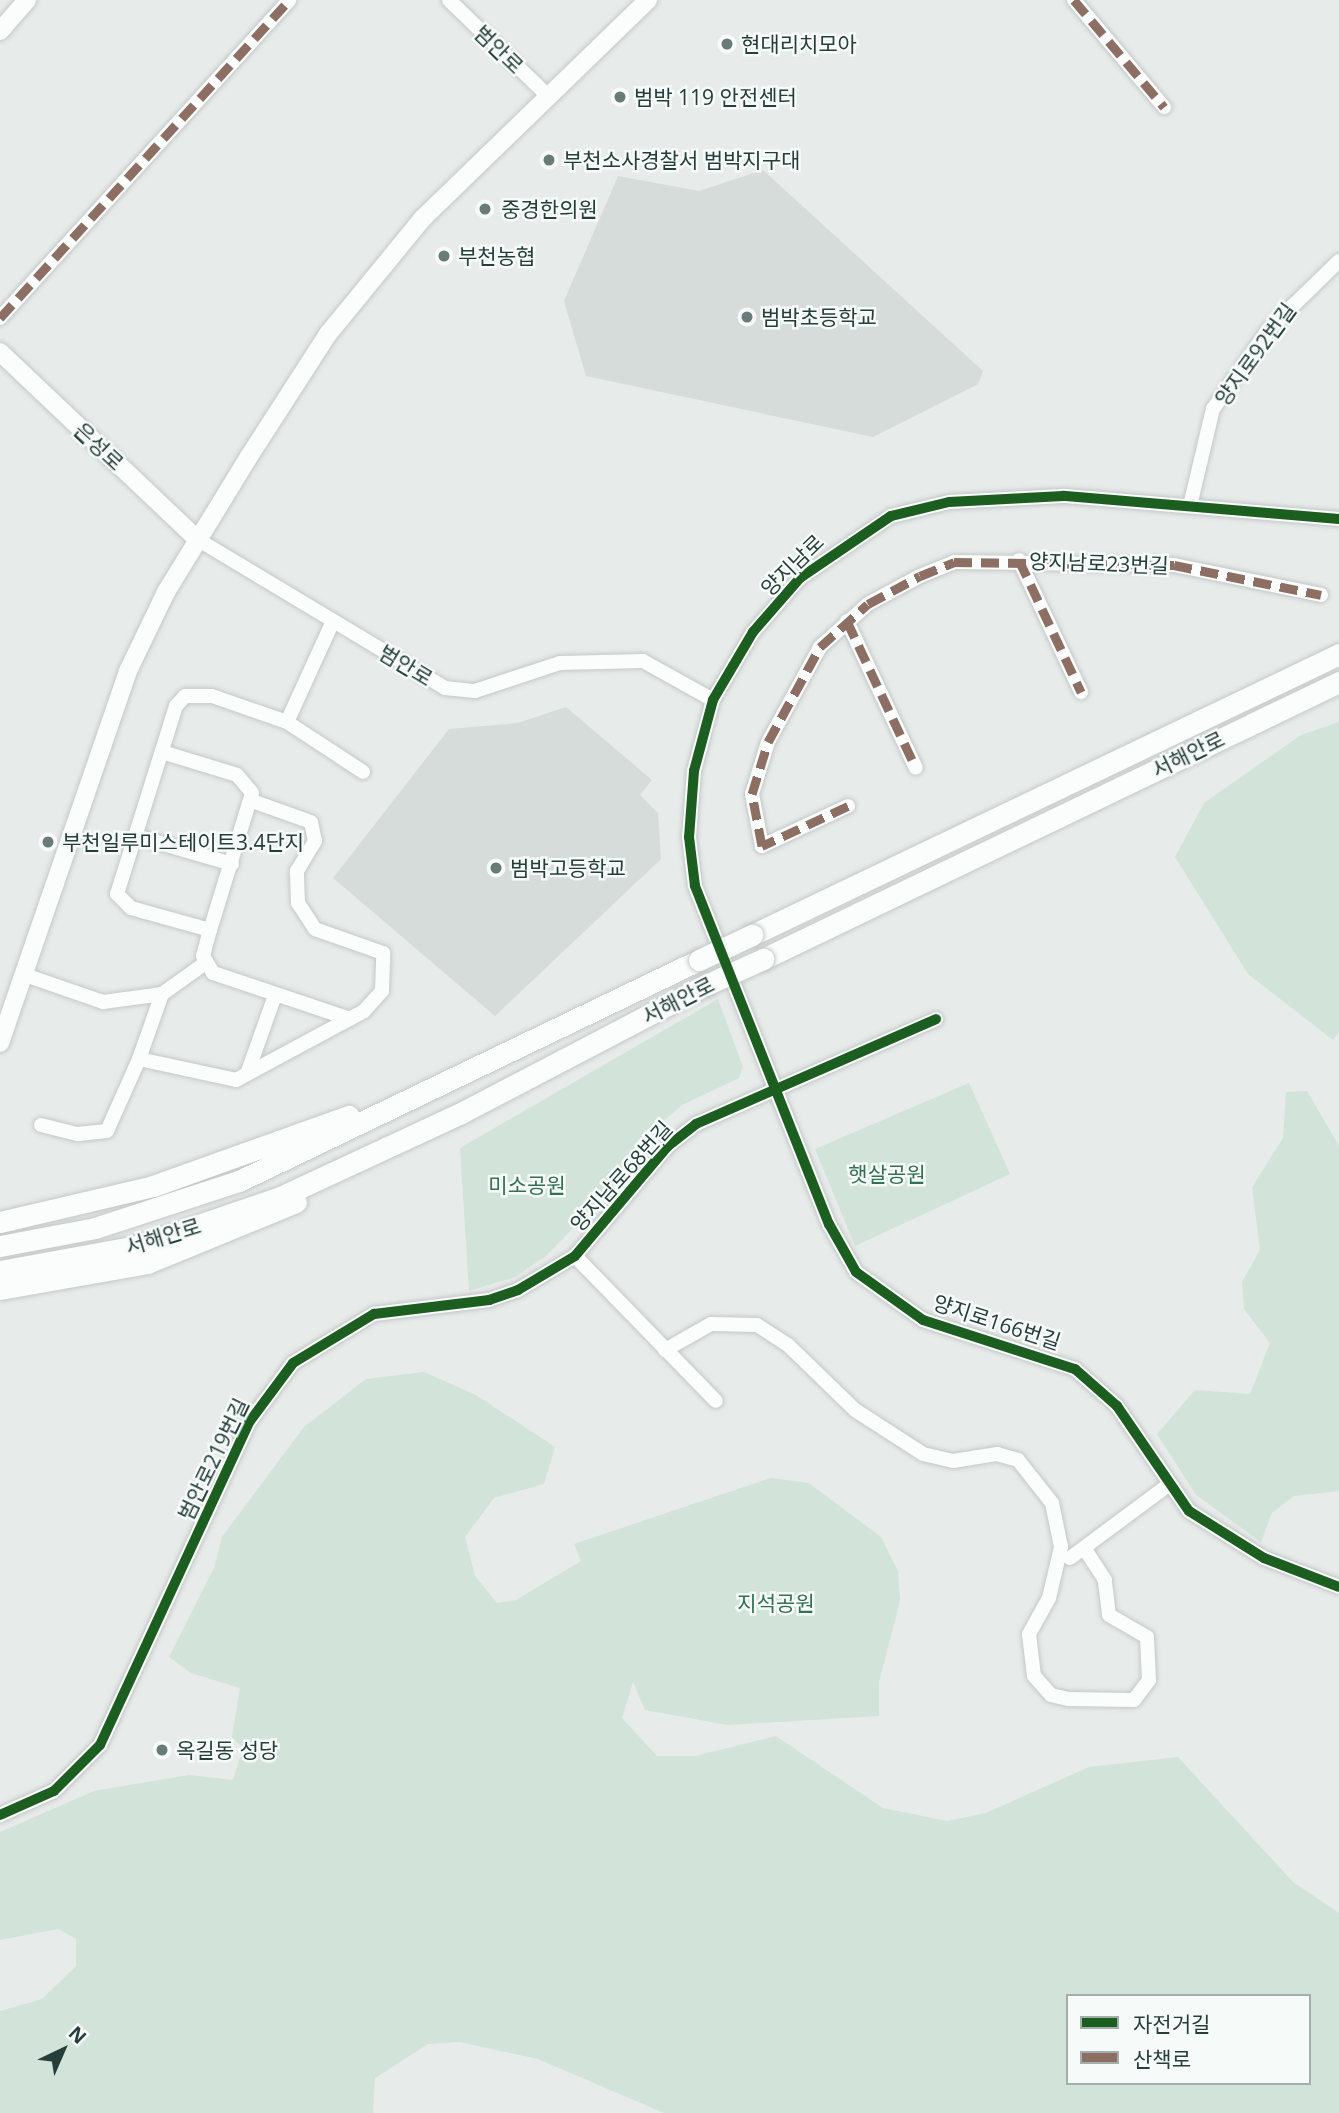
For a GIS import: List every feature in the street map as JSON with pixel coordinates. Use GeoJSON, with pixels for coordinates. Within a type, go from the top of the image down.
{"type":"FeatureCollection","features":[{"type":"Feature","properties":{"kind":"main road","name":"서해안로"},"geometry":{"type":"LineString","coordinates":[[0,1246],[59,1237],[200,1196],[1339,654]]}},
{"type":"Feature","properties":{"kind":"main road","name":"서해안로"},"geometry":{"type":"LineString","coordinates":[[0,1271],[171,1236],[280,1197],[461,1113],[706,985],[1339,682]]}},
{"type":"Feature","properties":{"kind":"main road"},"geometry":{"type":"LineString","coordinates":[[0,1222],[22,1219],[153,1186],[446,1080]]}},
{"type":"Feature","properties":{"kind":"main road"},"geometry":{"type":"LineString","coordinates":[[0,1289],[147,1264],[195,1248],[262,1221],[461,1113]]}},
{"type":"Feature","properties":{"kind":"main road"},"geometry":{"type":"LineString","coordinates":[[0,1214],[22,1219]]}},
{"type":"Feature","properties":{"kind":"street"},"geometry":{"type":"LineString","coordinates":[[0,31],[27,0]]}},
{"type":"Feature","properties":{"kind":"street"},"geometry":{"type":"LineString","coordinates":[[0,318],[289,0]]}},
{"type":"Feature","properties":{"kind":"street","name":"범안로"},"geometry":{"type":"LineString","coordinates":[[449,0],[548,97]]}},
{"type":"Feature","properties":{"kind":"street"},"geometry":{"type":"LineString","coordinates":[[0,1043],[118,694],[197,539],[366,284],[548,97],[648,0]]}},
{"type":"Feature","properties":{"kind":"street"},"geometry":{"type":"LineString","coordinates":[[1074,0],[1164,107]]}},
{"type":"Feature","properties":{"kind":"street","name":"양지로92번길"},"geometry":{"type":"LineString","coordinates":[[1191,506],[1213,410],[1268,330],[1339,261]]}},
{"type":"Feature","properties":{"kind":"street","name":"은성로"},"geometry":{"type":"LineString","coordinates":[[0,352],[197,539]]}},
{"type":"Feature","properties":{"kind":"street","name":"양지남로"},"geometry":{"type":"LineString","coordinates":[[774,1086],[695,886],[689,837],[694,771],[713,700],[753,632],[800,578],[841,544],[891,516],[949,502],[1003,498],[1191,506],[1339,519]]}},
{"type":"Feature","properties":{"kind":"street","name":"범안로"},"geometry":{"type":"LineString","coordinates":[[197,539],[445,688],[475,691],[559,663],[643,661],[713,700]]}},
{"type":"Feature","properties":{"kind":"street"},"geometry":{"type":"LineString","coordinates":[[848,806],[762,846],[752,794],[768,742],[797,680],[847,621],[868,604],[954,562],[1018,560]]}},
{"type":"Feature","properties":{"kind":"street","name":"양지남로23번길"},"geometry":{"type":"LineString","coordinates":[[1081,692],[1018,560],[1174,565],[1321,595]]}},
{"type":"Feature","properties":{"kind":"street"},"geometry":{"type":"LineString","coordinates":[[287,722],[333,621]]}},
{"type":"Feature","properties":{"kind":"street"},"geometry":{"type":"LineString","coordinates":[[847,621],[915,768]]}},
{"type":"Feature","properties":{"kind":"street"},"geometry":{"type":"LineString","coordinates":[[210,930],[117,900],[176,706],[193,694],[287,722],[363,772]]}},
{"type":"Feature","properties":{"kind":"street"},"geometry":{"type":"LineString","coordinates":[[139,1059],[225,1082],[247,1074],[350,1019],[382,991],[387,961],[374,947],[315,929],[295,887],[315,841],[310,822],[252,801],[237,775],[162,752]]}},
{"type":"Feature","properties":{"kind":"street"},"geometry":{"type":"LineString","coordinates":[[25,975],[103,1002],[162,994],[204,964],[210,930],[252,801]]}},
{"type":"Feature","properties":{"kind":"street"},"geometry":{"type":"LineString","coordinates":[[135,836],[232,864]]}},
{"type":"Feature","properties":{"kind":"street"},"geometry":{"type":"LineString","coordinates":[[204,964],[274,998],[350,1019]]}},
{"type":"Feature","properties":{"kind":"street"},"geometry":{"type":"LineString","coordinates":[[41,1125],[78,1134],[107,1131],[139,1059],[162,994]]}},
{"type":"Feature","properties":{"kind":"street"},"geometry":{"type":"LineString","coordinates":[[247,1074],[274,998]]}},
{"type":"Feature","properties":{"kind":"street","name":"양지남로68번길"},"geometry":{"type":"LineString","coordinates":[[575,1256],[678,1137],[774,1086],[936,1019]]}},
{"type":"Feature","properties":{"kind":"street","name":"양지로166번길"},"geometry":{"type":"LineString","coordinates":[[774,1086],[856,1272],[923,1320],[1075,1369],[1117,1406],[1167,1486],[1226,1539],[1339,1587]]}},
{"type":"Feature","properties":{"kind":"street"},"geometry":{"type":"LineString","coordinates":[[575,1256],[716,1401]]}},
{"type":"Feature","properties":{"kind":"street","name":"범안로219번길"},"geometry":{"type":"LineString","coordinates":[[0,1815],[54,1791],[100,1745],[250,1421],[293,1363],[367,1317],[503,1297],[575,1256]]}},
{"type":"Feature","properties":{"kind":"street"},"geometry":{"type":"LineString","coordinates":[[664,1350],[710,1324],[757,1325],[788,1345],[855,1410],[923,1454],[1018,1460],[1052,1503],[1061,1547],[1049,1598],[1029,1634],[1034,1676],[1051,1695],[1068,1699],[1135,1700],[1149,1680],[1147,1637],[1109,1615],[1105,1580],[1084,1548]]}},
{"type":"Feature","properties":{"kind":"street"},"geometry":{"type":"LineString","coordinates":[[1070,1558],[1167,1486]]}},
{"type":"Feature","properties":{"kind":"shaded area","name":"범박초등학교"},"geometry":{"type":"Polygon","coordinates":[[[763,170],[983,371],[978,384],[873,437],[586,376],[564,301],[618,176],[699,191],[763,170]]]}},
{"type":"Feature","properties":{"kind":"shaded area","name":"범박고등학교"},"geometry":{"type":"Polygon","coordinates":[[[566,707],[652,780],[640,795],[658,813],[661,859],[495,1016],[333,878],[449,729],[518,723],[566,707]]]}},
{"type":"Feature","properties":{"kind":"green space"},"geometry":{"type":"Polygon","coordinates":[[[1339,722],[1339,1032],[1333,1040],[1248,974],[1175,857],[1204,803],[1301,735],[1339,722]]]}},
{"type":"Feature","properties":{"kind":"green space","name":"미소공원"},"geometry":{"type":"Polygon","coordinates":[[[718,999],[743,1067],[739,1078],[682,1105],[651,1132],[611,1189],[546,1256],[515,1277],[469,1291],[460,1148],[718,999]]]}},
{"type":"Feature","properties":{"kind":"green space","name":"햇살공원"},"geometry":{"type":"Polygon","coordinates":[[[969,1083],[1010,1174],[855,1246],[815,1149],[969,1083]]]}},
{"type":"Feature","properties":{"kind":"green space"},"geometry":{"type":"Polygon","coordinates":[[[1307,1091],[1339,1146],[1339,1491],[1294,1496],[1272,1513],[1261,1542],[1196,1495],[1157,1434],[1195,1390],[1250,1394],[1270,1343],[1244,1309],[1242,1282],[1260,1250],[1252,1187],[1283,1138],[1286,1092],[1307,1091]]]}},
{"type":"Feature","properties":{"kind":"green space","name":"지석공원"},"geometry":{"type":"Polygon","coordinates":[[[424,1372],[476,1395],[555,1447],[544,1484],[494,1498],[465,1537],[475,1576],[497,1603],[516,1600],[581,1561],[574,1544],[771,1478],[809,1483],[881,1537],[898,1571],[900,1601],[879,1682],[879,1716],[728,1725],[645,1710],[633,1682],[622,1718],[657,1756],[695,1756],[776,1736],[883,1808],[947,1821],[986,1813],[1089,1767],[1178,1757],[1293,1882],[1339,1913],[1339,2113],[664,2113],[538,2059],[460,2042],[428,2044],[375,2078],[373,2113],[0,2113],[0,2011],[42,1999],[76,1966],[76,1939],[58,1929],[0,1940],[0,1832],[94,1791],[189,1775],[233,1780],[243,1748],[232,1737],[240,1688],[191,1673],[169,1657],[214,1568],[222,1537],[304,1427],[366,1379],[424,1372]]]}},
{"type":"Feature","properties":{"kind":"marked path"},"geometry":{"type":"LineString","coordinates":[[0,318],[289,0]]}},
{"type":"Feature","properties":{"kind":"marked path"},"geometry":{"type":"LineString","coordinates":[[1074,0],[1164,107]]}},
{"type":"Feature","properties":{"kind":"marked path"},"geometry":{"type":"LineString","coordinates":[[1019,560],[1081,692]]}},
{"type":"Feature","properties":{"kind":"marked path"},"geometry":{"type":"LineString","coordinates":[[848,806],[762,846],[752,794],[768,742],[820,647],[868,604],[920,576],[954,562],[1174,565],[1321,595]]}},
{"type":"Feature","properties":{"kind":"marked path"},"geometry":{"type":"LineString","coordinates":[[847,621],[916,768]]}},
{"type":"Feature","properties":{"kind":"cycle path"},"geometry":{"type":"LineString","coordinates":[[1339,519],[1063,496],[949,502],[891,516],[800,578],[753,632],[713,700],[694,771],[689,837],[695,886],[829,1224],[856,1272],[923,1320],[1075,1369],[1117,1406],[1189,1511],[1264,1558],[1339,1587]]}},
{"type":"Feature","properties":{"kind":"cycle path"},"geometry":{"type":"LineString","coordinates":[[0,1815],[54,1791],[100,1745],[250,1421],[293,1363],[374,1314],[489,1300],[518,1290],[575,1256],[668,1146],[696,1124],[936,1019]]}},
{"type":"Feature","properties":{"kind":"place","name":"현대리치모아"},"geometry":{"type":"Point","coordinates":[727,44]}},
{"type":"Feature","properties":{"kind":"place","name":"범박 119 안전센터"},"geometry":{"type":"Point","coordinates":[620,97]}},
{"type":"Feature","properties":{"kind":"place","name":"부천소사경찰서 범박지구대"},"geometry":{"type":"Point","coordinates":[549,160]}},
{"type":"Feature","properties":{"kind":"place","name":"중경한의원"},"geometry":{"type":"Point","coordinates":[485,209]}},
{"type":"Feature","properties":{"kind":"place","name":"부천농협"},"geometry":{"type":"Point","coordinates":[444,256]}},
{"type":"Feature","properties":{"kind":"place","name":"범박초등학교"},"geometry":{"type":"Point","coordinates":[747,317]}},
{"type":"Feature","properties":{"kind":"place","name":"부천일루미스테이트3.4단지"},"geometry":{"type":"Point","coordinates":[48,842]}},
{"type":"Feature","properties":{"kind":"place","name":"범박고등학교"},"geometry":{"type":"Point","coordinates":[496,868]}},
{"type":"Feature","properties":{"kind":"place","name":"옥길동 성당"},"geometry":{"type":"Point","coordinates":[162,1750]}}]}
